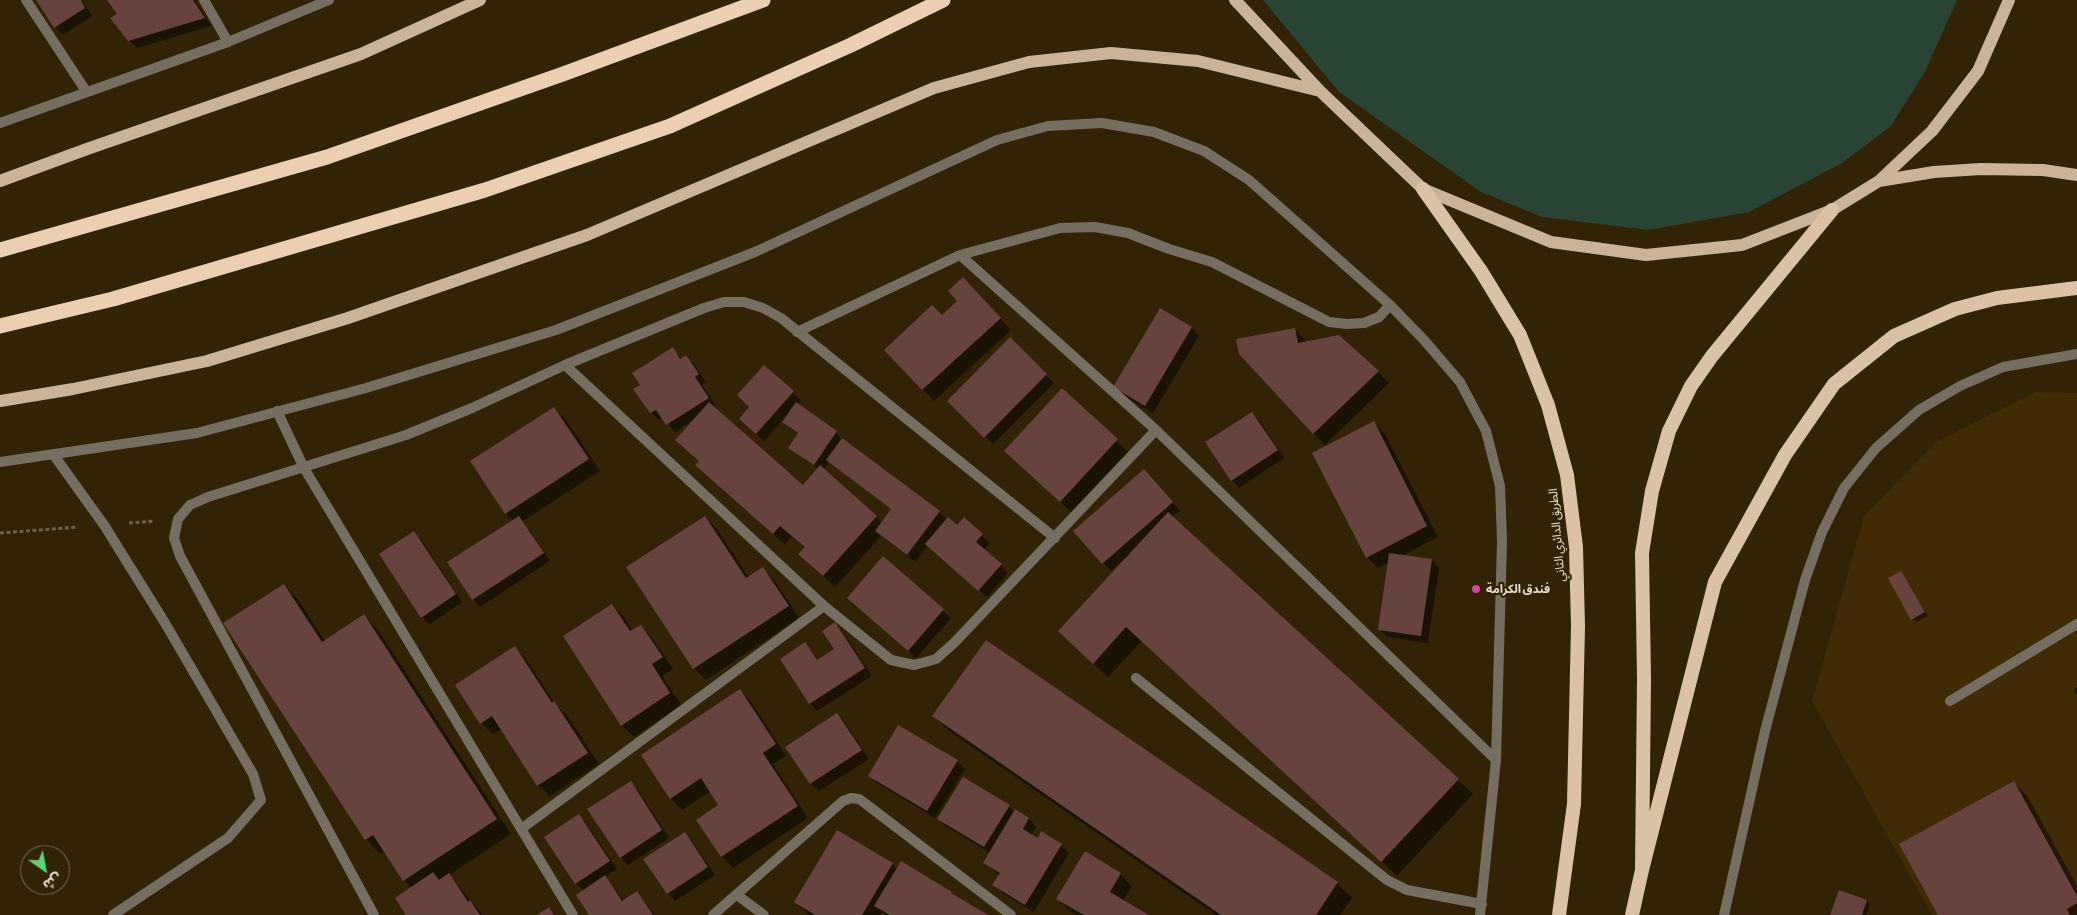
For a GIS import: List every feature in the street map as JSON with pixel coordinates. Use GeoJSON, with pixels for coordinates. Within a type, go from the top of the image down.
{"type":"FeatureCollection","features":[{"type":"Feature","properties":{"kind":"highway"},"geometry":{"type":"LineString","coordinates":[[0,250],[327,157],[763,0]]}},
{"type":"Feature","properties":{"kind":"highway"},"geometry":{"type":"LineString","coordinates":[[0,326],[113,299],[485,190],[670,126],[851,45],[943,0]]}},
{"type":"Feature","properties":{"kind":"highway","name":"الطريق الدائري الثاني"},"geometry":{"type":"LineString","coordinates":[[1423,189],[1481,272],[1520,335],[1548,405],[1567,475],[1576,547],[1578,626],[1574,804],[1559,915]]}},
{"type":"Feature","properties":{"kind":"highway"},"geometry":{"type":"LineString","coordinates":[[1642,870],[1644,679],[1642,553],[1652,491],[1669,431],[1691,386],[1712,356],[1832,210]]}},
{"type":"Feature","properties":{"kind":"highway"},"geometry":{"type":"LineString","coordinates":[[1632,915],[1715,582],[1786,455],[1834,384],[1894,336],[1955,309],[1997,298],[2077,288]]}},
{"type":"Feature","properties":{"kind":"main road"},"geometry":{"type":"LineString","coordinates":[[0,181],[360,54],[480,0]]}},
{"type":"Feature","properties":{"kind":"main road"},"geometry":{"type":"LineString","coordinates":[[1235,0],[1320,91],[1423,189],[1551,242],[1646,255],[1742,245],[1832,210],[1879,181],[1932,131],[1978,71],[2009,0]]}},
{"type":"Feature","properties":{"kind":"main road"},"geometry":{"type":"LineString","coordinates":[[0,401],[73,389],[207,361],[348,318],[588,235],[934,88],[1029,62],[1111,53],[1198,61],[1320,91]]}},
{"type":"Feature","properties":{"kind":"main road"},"geometry":{"type":"LineString","coordinates":[[1879,181],[1934,172],[1981,169],[2043,170],[2077,174]]}},
{"type":"Feature","properties":{"kind":"street"},"geometry":{"type":"LineString","coordinates":[[26,0],[86,91]]}},
{"type":"Feature","properties":{"kind":"street"},"geometry":{"type":"LineString","coordinates":[[204,0],[228,42]]}},
{"type":"Feature","properties":{"kind":"street"},"geometry":{"type":"LineString","coordinates":[[0,123],[228,42],[329,0]]}},
{"type":"Feature","properties":{"kind":"street"},"geometry":{"type":"LineString","coordinates":[[0,462],[197,433],[366,388],[556,330],[755,252],[997,140],[1048,126],[1102,123],[1154,132],[1204,151],[1249,180],[1390,305],[1424,340],[1460,382],[1486,431],[1500,486],[1502,541],[1496,760],[1480,915]]}},
{"type":"Feature","properties":{"kind":"street"},"geometry":{"type":"LineString","coordinates":[[797,332],[960,255],[1060,228],[1095,228],[1128,233],[1169,250],[1212,262],[1330,322],[1364,323],[1378,316],[1390,305]]}},
{"type":"Feature","properties":{"kind":"street"},"geometry":{"type":"LineString","coordinates":[[960,255],[1156,430],[1496,760]]}},
{"type":"Feature","properties":{"kind":"street"},"geometry":{"type":"LineString","coordinates":[[374,915],[180,556],[174,538],[178,519],[190,505],[208,497],[406,435],[472,408],[565,365],[704,308],[724,302],[744,302],[763,308],[781,318],[1055,538]]}},
{"type":"Feature","properties":{"kind":"street"},"geometry":{"type":"LineString","coordinates":[[1724,915],[1766,731],[1804,580],[1822,532],[1844,488],[1876,448],[1919,410],[1960,386],[2003,366],[2077,354]]}},
{"type":"Feature","properties":{"kind":"street"},"geometry":{"type":"LineString","coordinates":[[565,365],[824,606],[891,660],[914,665],[936,659],[1055,538],[1156,430]]}},
{"type":"Feature","properties":{"kind":"street"},"geometry":{"type":"LineString","coordinates":[[277,412],[304,468],[573,915]]}},
{"type":"Feature","properties":{"kind":"street"},"geometry":{"type":"LineString","coordinates":[[54,454],[104,525],[164,622],[253,774],[261,800],[228,838],[113,915]]}},
{"type":"Feature","properties":{"kind":"street"},"geometry":{"type":"LineString","coordinates":[[521,829],[824,606]]}},
{"type":"Feature","properties":{"kind":"street"},"geometry":{"type":"LineString","coordinates":[[1950,701],[2077,624]]}},
{"type":"Feature","properties":{"kind":"street"},"geometry":{"type":"LineString","coordinates":[[1136,678],[1387,880],[1407,890],[1482,904]]}},
{"type":"Feature","properties":{"kind":"street"},"geometry":{"type":"LineString","coordinates":[[712,915],[843,801],[851,798],[866,804],[1011,915]]}},
{"type":"Feature","properties":{"kind":"street"},"geometry":{"type":"LineString","coordinates":[[737,895],[764,915]]}},
{"type":"Feature","properties":{"kind":"shaded area"},"geometry":{"type":"Polygon","coordinates":[[[2035,392],[2077,393],[2077,915],[1932,915],[1812,701],[1864,516],[1936,442],[2035,392]]]}},
{"type":"Feature","properties":{"kind":"green space"},"geometry":{"type":"Polygon","coordinates":[[[1263,0],[1957,0],[1925,72],[1891,126],[1842,163],[1749,212],[1648,230],[1542,217],[1481,192],[1339,92],[1263,0]]]}},
{"type":"Feature","properties":{"kind":"building"},"geometry":{"type":"Polygon","coordinates":[[[36,0],[81,0],[85,8],[54,28],[36,0]]]}},
{"type":"Feature","properties":{"kind":"building"},"geometry":{"type":"Polygon","coordinates":[[[107,0],[193,0],[205,18],[128,41],[110,18],[117,14],[107,0]]]}},
{"type":"Feature","properties":{"kind":"building"},"geometry":{"type":"Polygon","coordinates":[[[963,277],[1001,318],[922,390],[884,350],[932,305],[942,315],[957,301],[948,291],[963,277]]]}},
{"type":"Feature","properties":{"kind":"building"},"geometry":{"type":"Polygon","coordinates":[[[1160,308],[1192,327],[1145,406],[1113,387],[1160,308]]]}},
{"type":"Feature","properties":{"kind":"building"},"geometry":{"type":"Polygon","coordinates":[[[1295,328],[1298,343],[1339,335],[1379,371],[1313,434],[1239,354],[1236,339],[1295,328]]]}},
{"type":"Feature","properties":{"kind":"building"},"geometry":{"type":"Polygon","coordinates":[[[1010,337],[1047,374],[984,438],[947,401],[1010,337]]]}},
{"type":"Feature","properties":{"kind":"building"},"geometry":{"type":"Polygon","coordinates":[[[673,347],[680,359],[686,355],[699,374],[695,377],[709,398],[666,425],[656,410],[650,413],[633,389],[640,385],[632,373],[673,347]]]}},
{"type":"Feature","properties":{"kind":"building"},"geometry":{"type":"Polygon","coordinates":[[[764,365],[794,391],[756,434],[739,419],[749,407],[737,395],[764,365]]]}},
{"type":"Feature","properties":{"kind":"building"},"geometry":{"type":"Polygon","coordinates":[[[1062,388],[1118,439],[1060,502],[1004,451],[1062,388]]]}},
{"type":"Feature","properties":{"kind":"building"},"geometry":{"type":"Polygon","coordinates":[[[709,402],[803,485],[820,465],[877,516],[823,576],[798,554],[805,547],[780,526],[773,534],[695,465],[699,461],[675,440],[709,402]]]}},
{"type":"Feature","properties":{"kind":"building"},"geometry":{"type":"Polygon","coordinates":[[[796,402],[837,431],[814,465],[788,448],[798,433],[782,422],[796,402]]]}},
{"type":"Feature","properties":{"kind":"building"},"geometry":{"type":"Polygon","coordinates":[[[554,407],[589,459],[505,514],[470,461],[554,407]]]}},
{"type":"Feature","properties":{"kind":"building"},"geometry":{"type":"Polygon","coordinates":[[[1252,412],[1278,450],[1231,481],[1205,442],[1252,412]]]}},
{"type":"Feature","properties":{"kind":"building"},"geometry":{"type":"Polygon","coordinates":[[[1374,421],[1427,526],[1366,558],[1312,453],[1374,421]]]}},
{"type":"Feature","properties":{"kind":"building"},"geometry":{"type":"Polygon","coordinates":[[[842,438],[940,511],[907,555],[875,531],[891,509],[826,460],[842,438]]]}},
{"type":"Feature","properties":{"kind":"building"},"geometry":{"type":"Polygon","coordinates":[[[1144,469],[1173,502],[1102,564],[1073,531],[1144,469]]]}},
{"type":"Feature","properties":{"kind":"building"},"geometry":{"type":"Polygon","coordinates":[[[1168,512],[1459,779],[1381,862],[1126,627],[1093,664],[1058,631],[1168,512]]]}},
{"type":"Feature","properties":{"kind":"building"},"geometry":{"type":"Polygon","coordinates":[[[519,516],[544,553],[472,600],[447,562],[519,516]]]}},
{"type":"Feature","properties":{"kind":"building"},"geometry":{"type":"Polygon","coordinates":[[[705,516],[746,578],[763,567],[789,606],[693,669],[626,567],[705,516]]]}},
{"type":"Feature","properties":{"kind":"building"},"geometry":{"type":"Polygon","coordinates":[[[948,517],[957,525],[964,517],[983,534],[976,542],[1002,564],[978,591],[925,544],[948,517]]]}},
{"type":"Feature","properties":{"kind":"building"},"geometry":{"type":"Polygon","coordinates":[[[414,531],[456,594],[421,618],[379,554],[414,531]]]}},
{"type":"Feature","properties":{"kind":"building"},"geometry":{"type":"Polygon","coordinates":[[[1389,553],[1432,559],[1421,636],[1378,630],[1389,553]]]}},
{"type":"Feature","properties":{"kind":"building"},"geometry":{"type":"Polygon","coordinates":[[[883,556],[944,609],[908,651],[847,598],[883,556]]]}},
{"type":"Feature","properties":{"kind":"building"},"geometry":{"type":"Polygon","coordinates":[[[1901,571],[1925,612],[1911,620],[1888,578],[1901,571]]]}},
{"type":"Feature","properties":{"kind":"building"},"geometry":{"type":"Polygon","coordinates":[[[284,584],[322,642],[364,614],[497,819],[403,881],[373,835],[365,840],[223,623],[284,584]]]}},
{"type":"Feature","properties":{"kind":"building"},"geometry":{"type":"Polygon","coordinates":[[[612,604],[630,631],[641,625],[663,657],[652,664],[670,693],[621,726],[563,636],[612,604]]]}},
{"type":"Feature","properties":{"kind":"building"},"geometry":{"type":"Polygon","coordinates":[[[835,622],[865,668],[809,704],[780,659],[805,642],[817,660],[834,649],[822,631],[835,622]]]}},
{"type":"Feature","properties":{"kind":"building"},"geometry":{"type":"Polygon","coordinates":[[[986,640],[1338,882],[1316,915],[1221,915],[932,716],[986,640]]]}},
{"type":"Feature","properties":{"kind":"building"},"geometry":{"type":"Polygon","coordinates":[[[515,646],[552,703],[554,701],[588,753],[537,786],[492,716],[480,724],[455,685],[515,646]]]}},
{"type":"Feature","properties":{"kind":"building"},"geometry":{"type":"Polygon","coordinates":[[[740,689],[776,744],[763,753],[798,806],[721,857],[696,820],[718,805],[701,778],[670,799],[641,755],[740,689]]]}},
{"type":"Feature","properties":{"kind":"building"},"geometry":{"type":"Polygon","coordinates":[[[837,713],[862,750],[810,784],[785,747],[837,713]]]}},
{"type":"Feature","properties":{"kind":"building"},"geometry":{"type":"Polygon","coordinates":[[[898,725],[958,760],[927,811],[868,776],[898,725]]]}},
{"type":"Feature","properties":{"kind":"building"},"geometry":{"type":"Polygon","coordinates":[[[963,777],[1010,805],[984,847],[937,819],[963,777]]]}},
{"type":"Feature","properties":{"kind":"building"},"geometry":{"type":"Polygon","coordinates":[[[631,781],[662,830],[620,858],[587,809],[631,781]]]}},
{"type":"Feature","properties":{"kind":"building"},"geometry":{"type":"Polygon","coordinates":[[[2014,781],[2077,896],[2077,903],[2067,909],[2070,915],[1938,915],[1899,844],[2014,781]]]}},
{"type":"Feature","properties":{"kind":"building"},"geometry":{"type":"Polygon","coordinates":[[[1015,809],[1029,818],[1023,829],[1038,838],[1041,831],[1062,844],[1025,905],[992,885],[1000,873],[983,863],[1015,809]]]}},
{"type":"Feature","properties":{"kind":"building"},"geometry":{"type":"Polygon","coordinates":[[[579,814],[610,861],[575,884],[544,837],[579,814]]]}},
{"type":"Feature","properties":{"kind":"building"},"geometry":{"type":"Polygon","coordinates":[[[837,830],[893,863],[862,915],[815,915],[794,902],[837,830]]]}},
{"type":"Feature","properties":{"kind":"building"},"geometry":{"type":"Polygon","coordinates":[[[685,832],[708,867],[667,894],[643,859],[685,832]]]}},
{"type":"Feature","properties":{"kind":"building"},"geometry":{"type":"Polygon","coordinates":[[[1085,851],[1121,873],[1110,892],[1149,915],[1084,915],[1056,899],[1085,851]]]}},
{"type":"Feature","properties":{"kind":"building"},"geometry":{"type":"Polygon","coordinates":[[[901,861],[988,915],[890,915],[874,906],[901,861]]]}},
{"type":"Feature","properties":{"kind":"building"},"geometry":{"type":"Polygon","coordinates":[[[433,872],[439,880],[449,873],[468,902],[470,900],[480,915],[406,915],[395,898],[433,872]]]}},
{"type":"Feature","properties":{"kind":"building"},"geometry":{"type":"Polygon","coordinates":[[[605,875],[622,901],[637,891],[653,915],[589,915],[576,895],[605,875]]]}},
{"type":"Feature","properties":{"kind":"building"},"geometry":{"type":"Polygon","coordinates":[[[1839,890],[1867,900],[1862,915],[1830,915],[1839,890]]]}},
{"type":"Feature","properties":{"kind":"building"},"geometry":{"type":"Polygon","coordinates":[[[549,907],[554,915],[537,915],[549,907]]]}},
{"type":"Feature","properties":{"kind":"place","name":"فندق الكرامة"},"geometry":{"type":"Point","coordinates":[1476,589]}}]}
